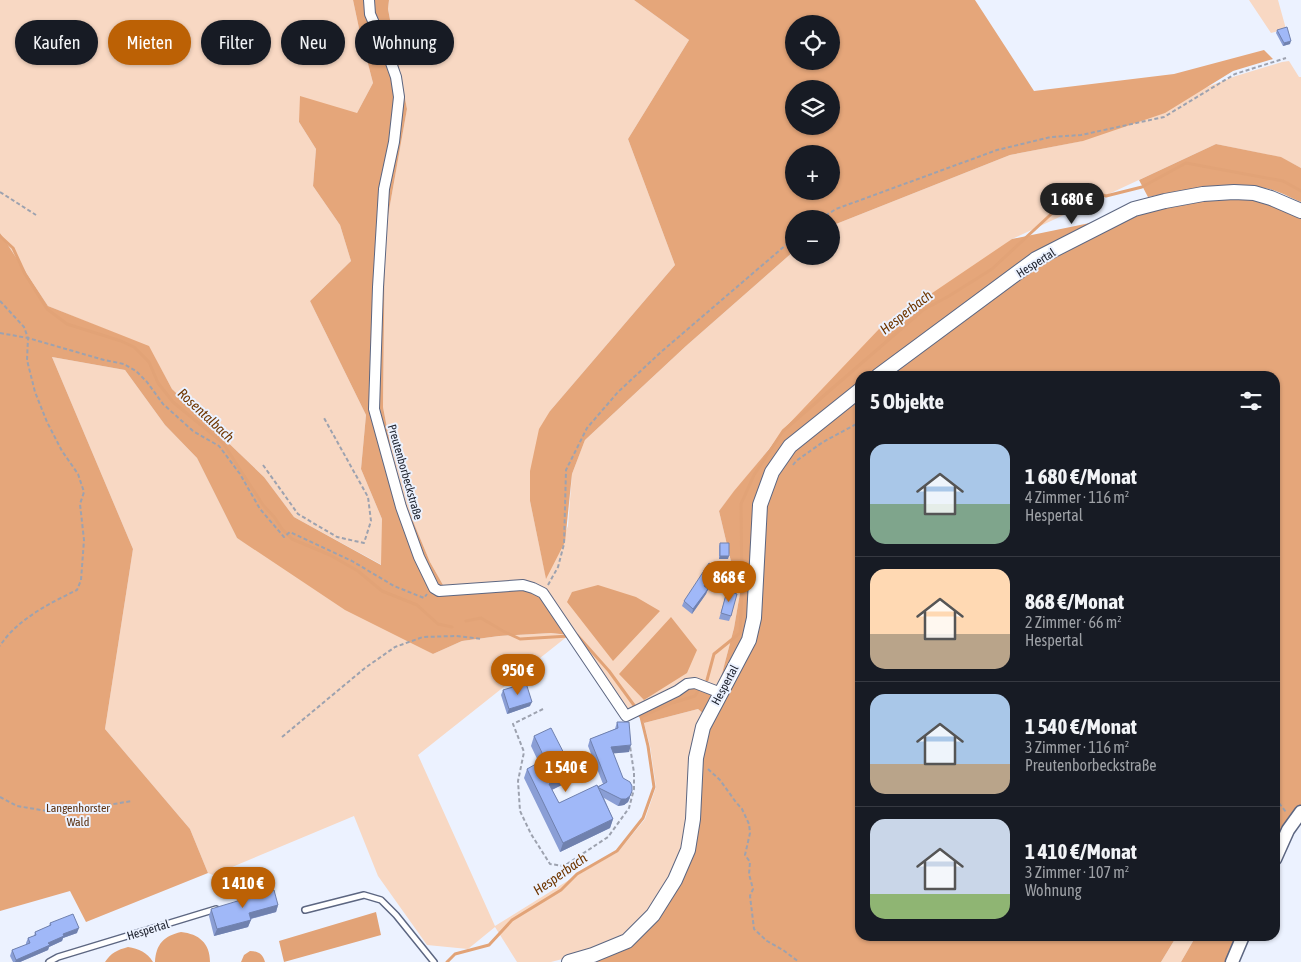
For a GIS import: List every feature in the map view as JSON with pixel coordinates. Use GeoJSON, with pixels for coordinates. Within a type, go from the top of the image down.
{"type":"FeatureCollection","features":[{"type":"Feature","properties":{"kind":"main road","name":"Hespertal"},"geometry":{"type":"LineString","coordinates":[[885,371],[1036,260],[1134,209],[1203,194],[1234,192],[1254,193],[1301,211]]}},
{"type":"Feature","properties":{"kind":"main road","name":"Hespertal"},"geometry":{"type":"LineString","coordinates":[[569,962],[593,955],[626,941],[653,915],[676,880],[688,850],[693,820],[696,758],[703,727],[749,640],[754,618],[760,505],[772,472],[790,446],[855,394]]}},
{"type":"Feature","properties":{"kind":"street","name":"Preutenborbeckstraße"},"geometry":{"type":"LineString","coordinates":[[369,0],[370,14],[396,77],[399,97],[394,142],[384,189],[378,286],[374,410],[401,507],[419,557],[434,588]]}},
{"type":"Feature","properties":{"kind":"street"},"geometry":{"type":"LineString","coordinates":[[434,588],[439,591],[523,585],[543,593],[626,716],[688,684],[695,683],[721,693]]}},
{"type":"Feature","properties":{"kind":"street"},"geometry":{"type":"LineString","coordinates":[[1280,848],[1288,830],[1299,816]]}},
{"type":"Feature","properties":{"kind":"street"},"geometry":{"type":"LineString","coordinates":[[1232,962],[1241,941]]}},
{"type":"Feature","properties":{"kind":"lane"},"geometry":{"type":"LineString","coordinates":[[305,910],[364,895],[382,900],[434,962]]}},
{"type":"Feature","properties":{"kind":"lane","name":"Hespertal"},"geometry":{"type":"LineString","coordinates":[[49,962],[58,957],[220,908]]}},
{"type":"Feature","properties":{"kind":"path"},"geometry":{"type":"LineString","coordinates":[[834,210],[997,150],[1052,137],[1081,135],[1164,117],[1235,74],[1286,58]]}},
{"type":"Feature","properties":{"kind":"path"},"geometry":{"type":"LineString","coordinates":[[0,192],[36,215]]}},
{"type":"Feature","properties":{"kind":"path"},"geometry":{"type":"LineString","coordinates":[[543,593],[558,567],[564,544],[566,470],[587,428],[618,392],[661,352],[785,246]]}},
{"type":"Feature","properties":{"kind":"path"},"geometry":{"type":"LineString","coordinates":[[0,301],[24,327],[28,338],[27,360],[35,392],[47,422],[62,451],[78,474],[84,492],[80,504],[84,540],[81,580],[77,590],[50,604],[19,625],[9,633],[0,646]]}},
{"type":"Feature","properties":{"kind":"path"},"geometry":{"type":"LineString","coordinates":[[0,333],[28,338],[124,364],[136,371],[147,382],[163,404],[193,431],[219,446],[240,474],[260,509],[284,537],[290,532],[352,561],[394,586],[424,598],[434,588]]}},
{"type":"Feature","properties":{"kind":"path"},"geometry":{"type":"LineString","coordinates":[[262,465],[298,514],[337,537],[364,543],[371,520],[368,497],[324,418]]}},
{"type":"Feature","properties":{"kind":"path"},"geometry":{"type":"LineString","coordinates":[[790,468],[796,461],[823,442],[855,425]]}},
{"type":"Feature","properties":{"kind":"path"},"geometry":{"type":"LineString","coordinates":[[282,737],[366,668],[395,647],[423,637],[456,636],[482,639]]}},
{"type":"Feature","properties":{"kind":"path"},"geometry":{"type":"LineString","coordinates":[[543,709],[513,724],[524,752],[518,781],[520,811],[531,834],[550,864],[564,866],[608,837],[629,808],[634,789],[630,745]]}},
{"type":"Feature","properties":{"kind":"path"},"geometry":{"type":"LineString","coordinates":[[696,758],[720,780],[734,801],[742,809],[749,824],[750,833],[745,855],[750,862],[749,874],[753,888],[750,896],[754,929],[767,941],[784,950],[799,962]]}},
{"type":"Feature","properties":{"kind":"path"},"geometry":{"type":"LineString","coordinates":[[0,796],[18,806],[59,813],[132,801]]}},
{"type":"Feature","properties":{"kind":"path"},"geometry":{"type":"LineString","coordinates":[[1280,805],[1284,810],[1299,816]]}},
{"type":"Feature","properties":{"kind":"shaded area"},"geometry":{"type":"Polygon","coordinates":[[[0,0],[353,0],[357,20],[355,20],[355,65],[368,65],[373,83],[357,113],[299,122],[316,149],[313,186],[340,225],[351,261],[310,301],[366,415],[361,469],[382,519],[382,565],[294,517],[264,477],[172,389],[149,347],[48,306],[0,233],[0,0]]]}},
{"type":"Feature","properties":{"kind":"shaded area"},"geometry":{"type":"Polygon","coordinates":[[[389,0],[634,0],[689,40],[628,139],[675,265],[550,411],[530,501],[546,578],[568,526],[572,474],[585,440],[686,346],[785,259],[785,265],[840,265],[840,222],[1010,155],[1082,141],[1081,135],[1236,76],[1289,61],[1299,77],[1301,77],[1301,168],[1280,157],[1216,144],[1012,239],[784,429],[719,511],[740,593],[734,628],[718,689],[627,715],[570,634],[447,592],[430,562],[398,485],[383,407],[385,233],[407,109],[399,65],[454,65],[454,20],[390,20],[389,0]]]}},
{"type":"Feature","properties":{"kind":"shaded area"},"geometry":{"type":"Polygon","coordinates":[[[1249,0],[1278,0],[1286,29],[1271,33],[1249,0]]]}},
{"type":"Feature","properties":{"kind":"shaded area"},"geometry":{"type":"Polygon","coordinates":[[[52,357],[125,370],[165,425],[197,458],[237,538],[433,654],[462,641],[499,636],[551,633],[569,635],[418,755],[495,926],[618,852],[645,819],[656,787],[650,746],[644,723],[698,709],[706,716],[682,853],[653,918],[618,939],[585,953],[551,962],[517,962],[495,927],[468,949],[427,945],[378,876],[354,816],[213,875],[208,873],[190,829],[105,729],[133,549],[52,357]]]}},
{"type":"Feature","properties":{"kind":"shaded area"},"geometry":{"type":"Polygon","coordinates":[[[598,585],[636,597],[660,611],[613,661],[567,602],[572,592],[598,585]]]}},
{"type":"Feature","properties":{"kind":"shaded area"},"geometry":{"type":"Polygon","coordinates":[[[671,617],[697,650],[687,673],[644,700],[619,674],[671,617]]]}},
{"type":"Feature","properties":{"kind":"shaded area"},"geometry":{"type":"Polygon","coordinates":[[[376,912],[381,935],[284,962],[279,941],[376,912]]]}},
{"type":"Feature","properties":{"kind":"shaded area"},"geometry":{"type":"Polygon","coordinates":[[[181,932],[198,937],[206,945],[210,962],[155,962],[157,950],[162,942],[170,936],[181,932]]]}},
{"type":"Feature","properties":{"kind":"shaded area"},"geometry":{"type":"Polygon","coordinates":[[[1174,941],[1193,941],[1181,962],[1161,962],[1174,941]]]}},
{"type":"Feature","properties":{"kind":"shaded area"},"geometry":{"type":"Polygon","coordinates":[[[128,947],[142,952],[153,962],[105,962],[115,952],[128,947]]]}},
{"type":"Feature","properties":{"kind":"shaded area"},"geometry":{"type":"Polygon","coordinates":[[[250,951],[260,954],[265,962],[241,962],[244,955],[250,951]]]}},
{"type":"Feature","properties":{"kind":"green space"},"geometry":{"type":"Polygon","coordinates":[[[353,0],[389,0],[390,20],[357,20],[353,0]]]}},
{"type":"Feature","properties":{"kind":"green space"},"geometry":{"type":"Polygon","coordinates":[[[634,0],[975,0],[1034,91],[1174,74],[1264,50],[1273,59],[1233,71],[1165,113],[1083,141],[1010,155],[840,222],[840,210],[785,210],[785,259],[686,346],[585,440],[572,474],[565,542],[546,579],[530,501],[530,471],[539,429],[550,411],[675,265],[628,139],[689,40],[634,0]]]}},
{"type":"Feature","properties":{"kind":"green space","name":"Langenhorster Wald"},"geometry":{"type":"Polygon","coordinates":[[[368,65],[399,65],[407,109],[385,233],[383,407],[398,485],[430,562],[447,592],[523,586],[542,594],[569,635],[551,633],[499,636],[462,641],[433,654],[345,610],[237,538],[197,458],[165,425],[125,370],[52,357],[133,549],[105,729],[190,829],[208,873],[86,922],[70,891],[0,911],[0,233],[48,306],[149,346],[172,389],[264,477],[294,517],[381,565],[382,519],[361,469],[366,415],[310,301],[351,261],[340,225],[313,186],[316,149],[299,122],[300,96],[357,113],[373,83],[368,65]]]}},
{"type":"Feature","properties":{"kind":"green space"},"geometry":{"type":"Polygon","coordinates":[[[1216,144],[1281,157],[1301,168],[1301,202],[1273,190],[1239,185],[1223,185],[1148,197],[1139,180],[1216,144]]]}},
{"type":"Feature","properties":{"kind":"green space"},"geometry":{"type":"Polygon","coordinates":[[[1240,199],[1264,201],[1284,211],[1301,216],[1301,805],[1280,832],[1280,371],[855,371],[855,941],[1174,941],[1161,962],[571,962],[656,920],[685,854],[706,716],[698,709],[644,723],[638,711],[688,685],[718,689],[734,628],[740,593],[719,511],[784,429],[879,329],[1012,239],[1201,200],[1240,199]]]}},
{"type":"Feature","properties":{"kind":"green space"},"geometry":{"type":"Polygon","coordinates":[[[1193,941],[1234,941],[1226,962],[1181,962],[1193,941]]]}},
{"type":"Feature","properties":{"kind":"building"},"geometry":{"type":"Polygon","coordinates":[[[1287,27],[1291,41],[1284,43],[1277,30],[1287,27]]]}},
{"type":"Feature","properties":{"kind":"building"},"geometry":{"type":"Polygon","coordinates":[[[720,543],[729,543],[729,556],[720,556],[720,543]]]}},
{"type":"Feature","properties":{"kind":"building"},"geometry":{"type":"Polygon","coordinates":[[[709,563],[716,568],[704,586],[708,589],[693,609],[684,601],[709,563]]]}},
{"type":"Feature","properties":{"kind":"building"},"geometry":{"type":"Polygon","coordinates":[[[727,591],[737,594],[731,616],[721,613],[727,591]]]}},
{"type":"Feature","properties":{"kind":"building"},"geometry":{"type":"Polygon","coordinates":[[[526,683],[532,702],[509,709],[503,690],[526,683]]]}},
{"type":"Feature","properties":{"kind":"building"},"geometry":{"type":"Polygon","coordinates":[[[617,722],[629,722],[631,745],[611,747],[623,778],[630,782],[632,786],[630,796],[626,799],[621,799],[598,787],[607,782],[590,739],[618,728],[617,722]]]}},
{"type":"Feature","properties":{"kind":"building"},"geometry":{"type":"Polygon","coordinates":[[[551,728],[573,771],[549,784],[559,803],[597,785],[613,819],[563,843],[527,769],[545,759],[534,736],[551,728]]]}},
{"type":"Feature","properties":{"kind":"building"},"geometry":{"type":"Polygon","coordinates":[[[274,890],[278,905],[249,913],[251,920],[217,929],[211,909],[274,890]]]}},
{"type":"Feature","properties":{"kind":"building"},"geometry":{"type":"Polygon","coordinates":[[[73,914],[79,928],[63,934],[64,936],[48,943],[50,945],[16,960],[12,950],[30,943],[28,938],[36,935],[35,932],[51,925],[50,923],[73,914]]]}},
{"type":"Feature","properties":{"kind":"waterway","name":"Hesperbach"},"geometry":{"type":"LineString","coordinates":[[707,680],[714,654],[740,633],[742,590],[741,504],[754,475],[783,431],[923,310],[992,269],[1062,204],[1093,192],[1106,196],[1142,187],[1186,163],[1283,181],[1301,191]]}},
{"type":"Feature","properties":{"kind":"waterway","name":"Rosentalbach"},"geometry":{"type":"LineString","coordinates":[[0,236],[13,248],[25,274],[47,309],[67,324],[134,347],[149,362],[158,383],[173,402],[223,443],[263,505],[292,539],[330,555],[358,571],[382,591],[417,605],[438,624],[452,627]]}},
{"type":"Feature","properties":{"kind":"waterway"},"geometry":{"type":"LineString","coordinates":[[466,621],[481,618],[520,639],[569,636]]}},
{"type":"Feature","properties":{"kind":"waterway"},"geometry":{"type":"LineString","coordinates":[[577,635],[609,671],[636,708]]}},
{"type":"Feature","properties":{"kind":"waterway"},"geometry":{"type":"LineString","coordinates":[[640,716],[695,696],[700,688]]}},
{"type":"Feature","properties":{"kind":"waterway","name":"Hesperbach"},"geometry":{"type":"LineString","coordinates":[[447,962],[455,954],[489,945],[512,920],[561,890],[577,874],[617,851],[643,818],[654,787],[648,746],[641,717]]}}]}
